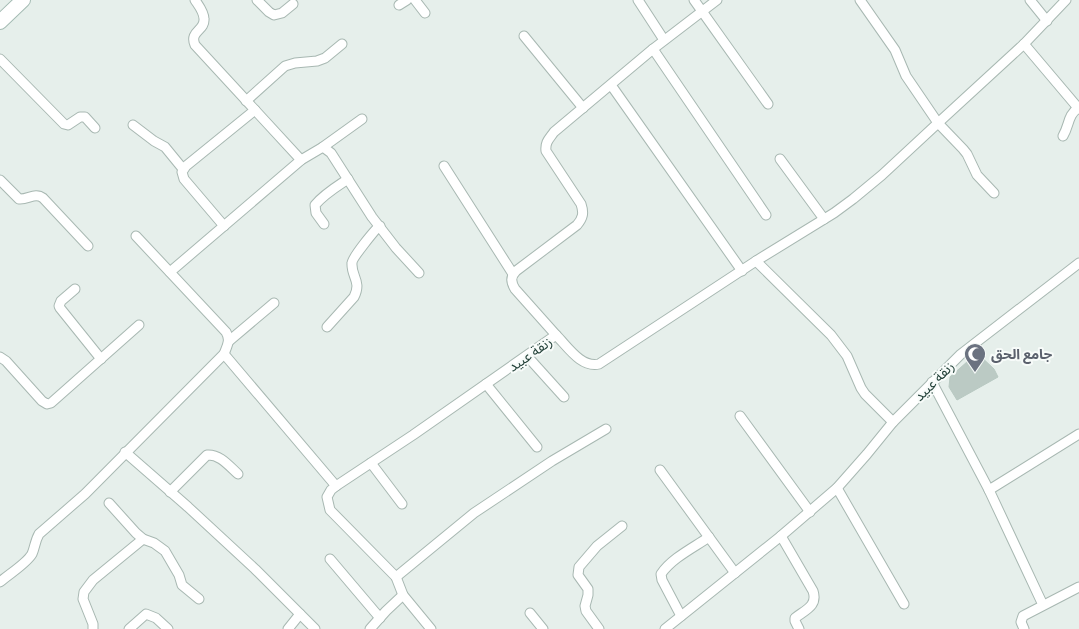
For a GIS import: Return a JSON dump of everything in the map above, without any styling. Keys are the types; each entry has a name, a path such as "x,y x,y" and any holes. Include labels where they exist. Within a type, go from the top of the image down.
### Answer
{"street":[{"path":"0,22 23,0"},
{"path":"195,0 202,10 204,24 193,37 194,45 301,160"},
{"path":"257,0 274,15 282,13 293,4"},
{"path":"415,0 425,13"},
{"path":"638,0 664,40"},
{"path":"694,0 768,104"},
{"path":"513,274 577,225 581,219 583,211 581,204 546,152 545,145 547,140 554,132 653,49 717,0"},
{"path":"860,0 894,50 906,76 938,122 967,154 977,176 994,194"},
{"path":"1030,0 1046,22"},
{"path":"556,335 584,363 593,366 599,364 756,261 824,219 870,186 1024,44 1066,0"},
{"path":"524,36 583,108"},
{"path":"246,100 285,66 325,58 342,44"},
{"path":"1024,44 1079,108 1072,113 1063,136"},
{"path":"653,49 766,215"},
{"path":"0,60 64,124 68,125 83,117 88,118 95,128"},
{"path":"611,85 742,271"},
{"path":"183,169 255,110"},
{"path":"170,272 301,160 362,119"},
{"path":"134,125 165,147 183,169 184,179 224,226"},
{"path":"323,147 331,153 372,217 396,248 419,273"},
{"path":"780,159 824,219"},
{"name":"زنقة عبيد","path":"336,486 413,435 556,335 515,289 512,281 513,274 444,166"},
{"path":"324,224 316,213 315,205 348,179"},
{"path":"0,180 19,198 23,199 40,195 88,246"},
{"path":"327,327 354,297 358,286 352,262 376,228 380,226"},
{"path":"136,236 226,332 229,341"},
{"path":"756,261 831,335 847,356 861,388 893,422"},
{"name":"زنقة عبيد","path":"665,629 781,536 837,488 893,422 961,354 1079,264"},
{"path":"74,289 61,301 59,306 101,359"},
{"path":"0,582 28,560 39,534 85,494 224,354 229,341 274,303"},
{"path":"0,357 6,361 42,401 48,404 139,325"},
{"path":"224,354 336,486 327,497 330,510 396,577 403,595 431,629"},
{"path":"527,356 564,397"},
{"path":"932,382 989,490 1043,605"},
{"path":"486,384 537,447"},
{"path":"740,416 810,512"},
{"path":"396,577 474,513 552,461 606,429"},
{"path":"989,490 1079,434"},
{"path":"126,452 255,569 315,629"},
{"path":"170,492 207,455 213,454 218,456 238,474"},
{"path":"371,463 402,504"},
{"path":"660,470 735,573"},
{"path":"837,488 904,604"},
{"path":"109,503 142,539 154,543 164,552 179,576 182,585 199,599"},
{"path":"599,629 586,611 588,589 578,575 579,567 597,546 622,526"},
{"path":"781,536 815,596 812,606 795,618 799,629"},
{"path":"681,616 662,580 661,574 674,561 709,537"},
{"path":"93,629 93,624 83,599 84,592 93,580 142,539"},
{"path":"330,559 380,618"},
{"path":"1024,629 1021,622 1023,616 1079,587"},
{"path":"370,629 403,595"},
{"path":"530,613 543,629"},
{"path":"129,629 146,614 156,618 168,629"},
{"path":"288,629 300,614"}],"building":[{"name":"جامع الحق","path":"977,353 994,369 998,377 957,400 949,387 950,377"}],"place":[{"name":"جامع الحق","path":"975,373"}]}
